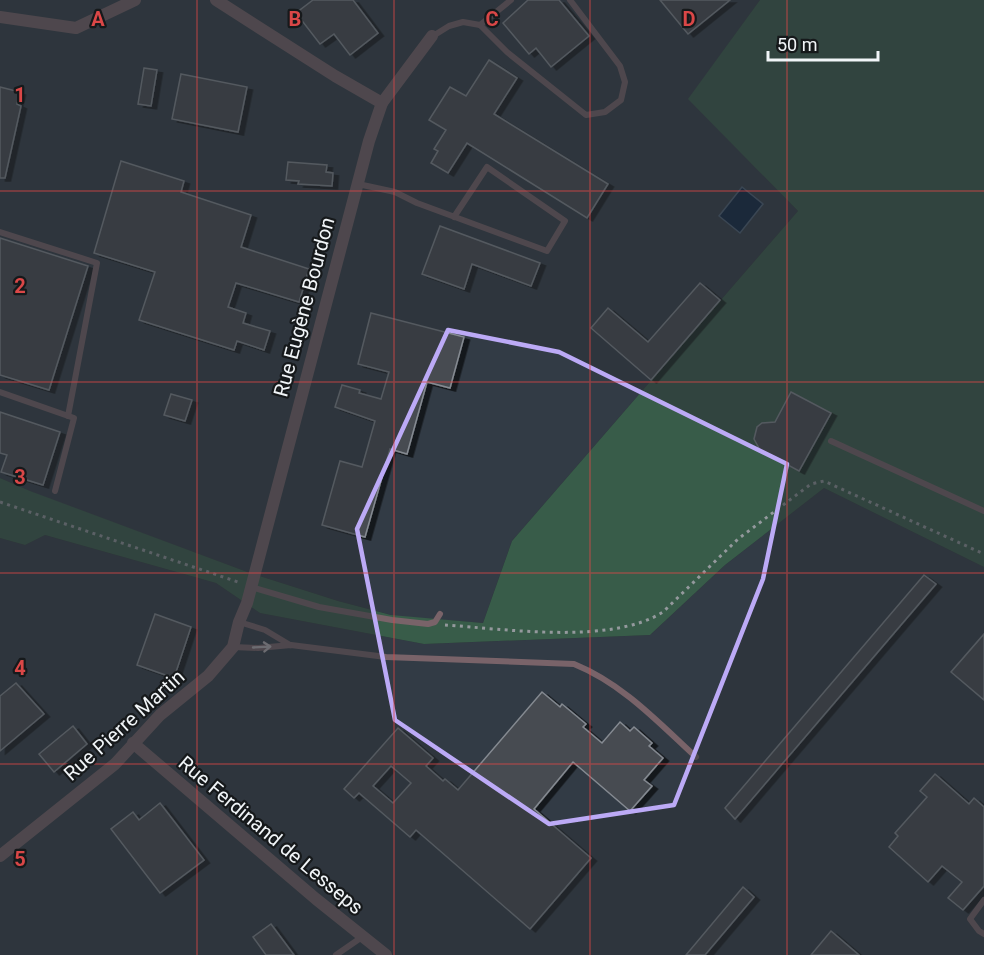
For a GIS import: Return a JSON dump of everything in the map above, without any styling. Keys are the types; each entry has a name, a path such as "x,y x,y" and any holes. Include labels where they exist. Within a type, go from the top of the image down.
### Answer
{"street":[{"path":"0,17 76,28 135,0"},
{"path":"216,0 335,76 382,103"},
{"name":"Rue Eugène Bourdon","path":"247,603 369,141 382,103 432,36"},
{"name":"Rue Pierre Martin","path":"0,856 115,764 160,715 208,676 233,647 239,622 247,603"},
{"name":"Rue Ferdinand de Lesseps","path":"133,743 386,955"}],"lane":[{"path":"480,25 511,0"},
{"path":"432,36 448,26 463,22 480,25 507,52 586,115 605,111 621,100 624,82 620,66 570,0"},
{"path":"357,184 395,192 417,203 454,217 547,251 566,221 487,167 454,217"},
{"path":"0,232 97,263 68,416"},
{"path":"0,392 74,418 56,491"},
{"path":"831,441 984,511"},
{"path":"251,586 319,607 428,624 435,622 440,614"},
{"path":"239,622 265,630 291,645"},
{"path":"233,647 258,648 291,645 386,657 574,664 597,674 626,693 696,758"},
{"path":"984,900 970,919 984,934"},
{"path":"336,955 362,937"}],"path":[{"path":"428,624 577,633 637,625 650,621 663,612 738,538 811,484 824,482 984,554"},
{"path":"0,502 251,586"}],"highlighted area":[{"path":"448,330 559,352 787,464 763,579 674,805 549,824 395,720 357,529"}],"shaded area":[{"path":"0,0 760,0 689,99 798,211 512,541 483,623 395,616 338,601 250,573 39,495 0,478"},
{"path":"824,488 984,567 984,955 0,955 0,538 25,545 45,535 216,583 260,613 424,644 650,635 725,565"}],"green space":[{"path":"760,0 984,0 984,567 824,488 725,565 650,635 424,644 260,613 216,583 45,535 25,545 0,538 0,478 250,573 338,601 391,615 483,623 512,541 798,211 688,99"}],"water":[{"path":"742,187 763,204 740,233 719,216"}],"building":[{"path":"313,0 353,0 378,33 350,55 334,34 320,44 296,13"},
{"path":"528,0 559,0 589,36 551,67 536,48 529,54 503,23"},
{"path":"660,0 730,0 688,34"},
{"path":"489,60 517,78 494,114 608,184 587,218 467,143 448,173 431,163 438,151 434,149 446,130 429,120 450,87 466,96"},
{"path":"144,68 157,70 151,106 138,104"},
{"path":"181,74 247,87 238,132 172,119"},
{"path":"0,87 20,92 17,104 21,106 5,178 0,178"},
{"path":"121,161 184,181 181,192 251,215 241,247 309,269 299,302 236,283 228,307 246,313 243,323 270,331 264,350 237,341 234,350 139,320 155,272 94,253"},
{"path":"288,162 327,165 326,172 333,173 332,186 298,184 299,181 286,180"},
{"path":"440,226 540,263 531,286 472,264 464,289 422,274"},
{"path":"0,238 88,266 49,390 0,375"},
{"path":"700,283 720,300 651,380 591,328 608,308 648,342"},
{"path":"371,313 464,337 450,388 427,382 407,454 390,449 365,537 322,525 340,461 362,467 375,421 335,407 342,385 381,399 389,372 358,364"},
{"path":"791,392 831,413 799,471 760,450 754,439 757,427 762,423 775,422"},
{"path":"171,394 192,400 185,421 164,415"},
{"path":"0,412 60,432 43,485 1,472 7,455 0,453"},
{"path":"924,575 936,584 735,819 725,808"},
{"path":"155,614 191,627 174,678 137,665"},
{"path":"984,634 984,700 951,672"},
{"path":"16,683 44,714 0,751 0,696"},
{"path":"542,692 560,707 562,704 586,724 583,727 602,743 620,722 630,731 634,727 652,743 649,746 663,758 644,780 652,786 630,811 573,762 534,809 591,858 530,929 416,830 410,837 359,793 354,798 344,789 398,728 433,758 426,766 458,790","holes":["391,766 411,783 393,803 373,786"]},
{"path":"73,726 87,744 54,772 39,754"},
{"path":"935,774 969,804 974,798 984,807 984,886 963,910 948,898 962,882 942,866 928,882 889,847 898,836 895,833 927,797 920,791"},
{"path":"160,803 204,860 160,893 111,829 133,812 139,820"},
{"path":"743,887 754,897 705,955 686,955"},
{"path":"271,924 294,955 266,955 253,937"},
{"path":"831,931 859,955 811,955"}]}
